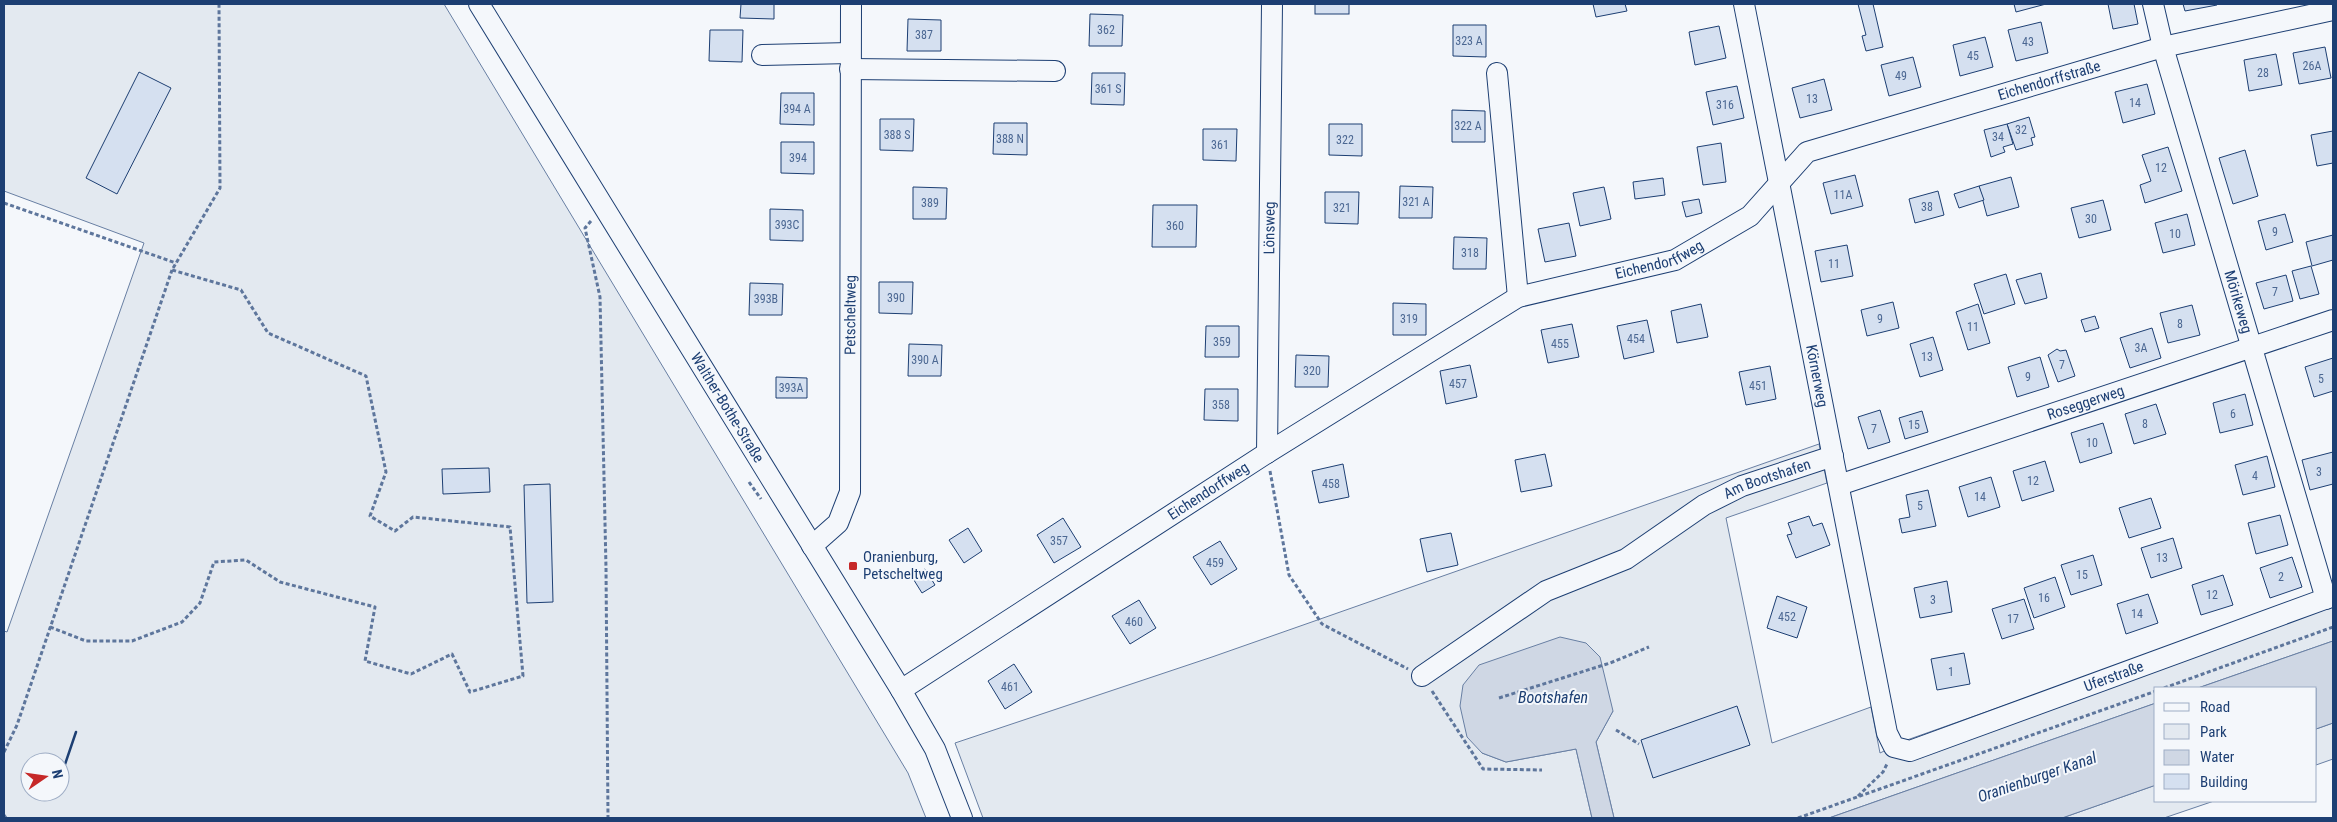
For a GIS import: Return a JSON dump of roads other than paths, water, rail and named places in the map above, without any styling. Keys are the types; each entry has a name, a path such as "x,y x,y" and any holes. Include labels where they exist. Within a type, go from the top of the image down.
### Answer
{"street":[{"name":"Walther-Bothe-Straße","path":"480,4 901,690 935,749 962,818"},
{"name":"Petscheltweg","path":"812,546 838,523 850,492 851,4"},
{"name":"Lönsweg","path":"1267,453 1272,4"},
{"name":"Körnerweg","path":"1744,4 1887,734 1894,747"},
{"name":"Mörikeweg","path":"2153,4 2163,48 2252,346 2330,597"},
{"name":"Eichendorffstraße","path":"1780,183 1807,152 2163,48 2333,10"},
{"path":"762,55 1055,71"},
{"path":"1497,73 1518,297"},
{"name":"Eichendorffweg","path":"901,690 1267,453 1518,297 1675,260 1750,216 1780,183"},
{"name":"Roseggerweg","path":"1839,485 2333,320"},
{"name":"Am Bootshafen","path":"1422,676 1546,591 1626,559 1704,505 1742,486 1832,456"},
{"name":"Uferstraße","path":"1894,747 1910,751 2330,597"}],"water":[{"name":"Bootshafen","path":"1560,637 1586,643 1600,657 1613,711 1596,742 1614,818 1592,818 1576,749 1506,762 1482,753 1467,737 1460,706 1463,685 1479,665"},
{"path":"2333,641 2333,723 2317,729 2317,687 2201,687"},
{"name":"Oranienburger Kanal","path":"2154,704 2154,786 2062,818 1829,818"}],"place":[{"name":"Oranienburg, Petscheltweg","path":"853,566"}]}
